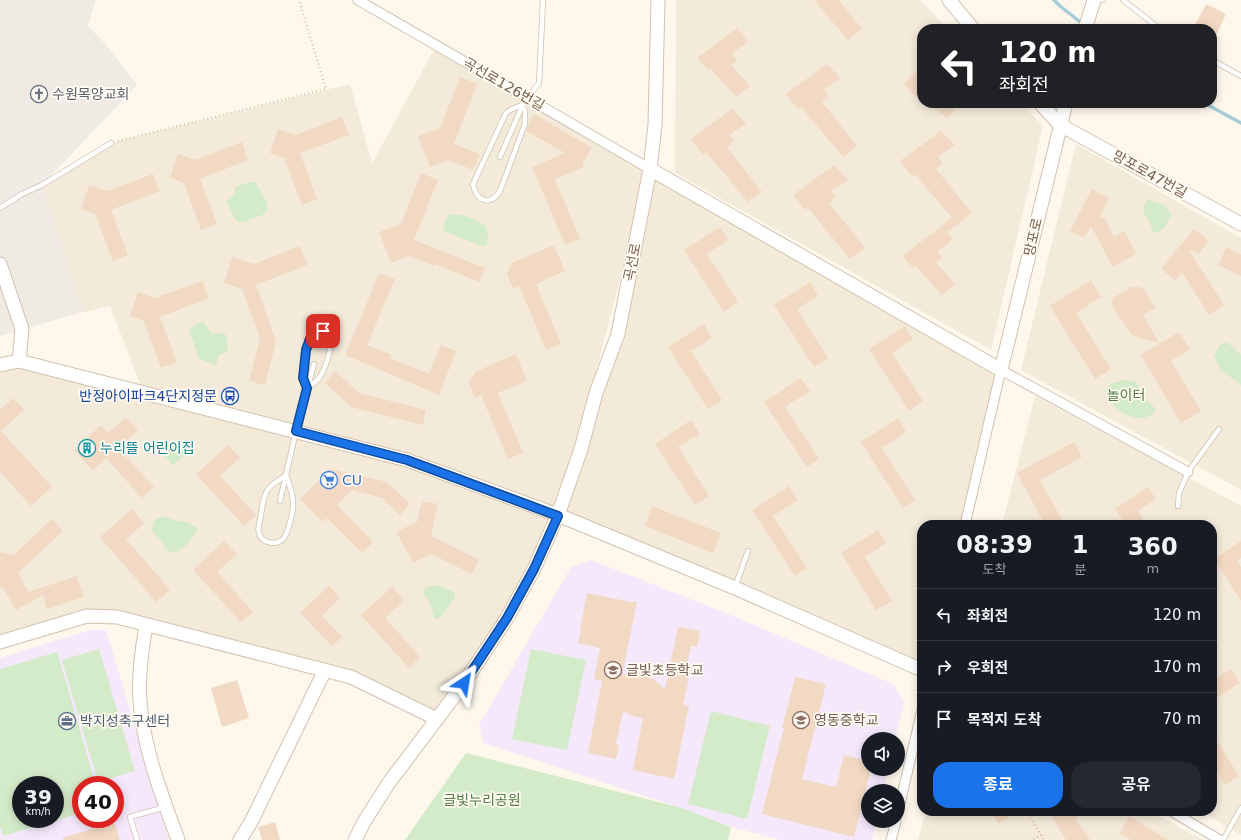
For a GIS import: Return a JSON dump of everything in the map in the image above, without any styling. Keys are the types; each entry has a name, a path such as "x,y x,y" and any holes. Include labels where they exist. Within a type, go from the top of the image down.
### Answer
{"street":[{"name":"곡선로126번길","path":"358,0 525,100 650,169"},
{"name":"곡선로","path":"355,840 364,822 388,784 464,683 507,618 534,569 558,516 581,449 596,392 618,334 650,169 655,125 658,0"},
{"path":"949,0 969,24"},
{"path":"1087,24 1094,0"},
{"name":"망포로47번길","path":"1045,108 1060,125 1241,224"},
{"name":"망포로","path":"1001,370 1065,108"},
{"path":"650,169 1001,370 1188,472"},
{"path":"0,264 22,329 19,361"},
{"path":"0,365 19,361 407,460 558,516 735,588 917,668"},
{"path":"966,520 1001,370"},
{"path":"0,642 87,616 117,617 351,677 437,719"},
{"path":"146,625 141,656 140,701 145,740 178,840"},
{"path":"240,840 252,822 325,670"},
{"path":"905,784 917,731"},
{"path":"1180,816 1220,840"},
{"path":"891,840 894,828"}],"lane":[{"path":"500,157 525,100 539,83 543,0"},
{"path":"1123,0 1154,24"},
{"path":"1217,63 1241,76"},
{"path":"525,100 526,124 500,191 492,199 488,201 483,200 476,194 473,184 506,113 525,100"},
{"path":"0,208 22,194 42,185 111,143"},
{"path":"316,331 327,332 331,336 332,342 326,364 319,378 307,388 303,378 306,350 311,336 316,331"},
{"path":"280,501 296,431 314,364"},
{"path":"1178,506 1179,493 1188,472 1219,429"},
{"path":"286,475 294,503 287,532 282,540 271,543 263,540 259,534 258,527 264,499 268,488 286,475"},
{"path":"735,588 748,551"},
{"path":"136,840 130,817 166,806"},
{"path":"1223,840 1241,808"}],"path":[{"path":"111,143 326,89 299,0"},
{"path":"1029,816 1044,840"},
{"path":"1032,840 1041,835"}],"shaded area":[{"path":"0,0 96,0 88,26 107,46 137,85 42,185 83,312 0,336"},
{"path":"676,0 920,0 943,24 917,24 917,108 1026,108 1043,126 991,350 675,173"},
{"path":"436,46 1001,370 966,520 917,520 917,668 558,516 534,569 437,719 351,677 87,616 0,642 0,365 19,361 143,392 110,306 83,312 42,185 111,143 350,84 372,163","holes":["647,177 618,334 560,508"]},
{"path":"1076,144 1241,238 1241,490 1021,370"},
{"path":"1035,396 1241,506 1241,835 1209,816 1217,816 1217,520 1003,520"},
{"path":"591,560 728,614 893,684 904,702 897,732 861,732 861,776 886,776 885,784 861,784 861,828 875,828 872,840 781,840 731,827 682,808 483,743 479,725 571,567"},
{"name":"박지성축구센터","path":"90,630 106,630 169,840 0,840 0,658"},
{"path":"925,816 1159,816 1203,840 918,840"}],"green space":[{"path":"250,182 255,182 265,199 267,208 265,214 243,222 238,222 234,218 227,200 234,195 235,187"},
{"path":"1147,200 1164,206 1171,215 1165,227 1160,231 1153,233 1149,220 1145,215 1143,208"},
{"path":"451,214 469,217 485,226 488,236 487,245 479,245 446,232 443,226"},
{"path":"203,321 211,333 215,334 223,332 226,335 228,352 219,355 216,365 199,359 189,329"},
{"path":"1227,342 1241,355 1241,385 1220,369 1214,356 1219,346"},
{"name":"놀이터","path":"1124,380 1135,381 1139,386 1141,395 1154,407 1154,413 1142,418 1136,418 1125,414 1110,402 1104,391 1111,384"},
{"path":"180,441 189,451 173,465 164,455"},
{"path":"162,516 177,521 187,522 196,527 197,531 190,541 182,549 175,553 166,550 161,540 153,533 154,522"},
{"path":"435,585 446,588 455,593 455,597 441,617 436,619 429,600 424,595 425,588"},
{"path":"99,649 135,771 118,776 96,776 62,660"},
{"path":"531,649 586,660 567,750 512,739"},
{"path":"57,652 93,776 72,776 72,816 64,818 64,776 12,776 12,828 30,828 3,836 0,826 0,669"},
{"path":"711,711 770,726 747,819 688,804"},
{"name":"글빛누리공원","path":"466,753 682,808 731,827 728,840 405,840"}],"building":[{"path":"814,0 839,0 862,29 848,40"},
{"path":"1206,4 1226,14 1217,33 1217,24 1196,24"},
{"path":"737,28 748,41 732,54 737,60 731,65 750,86 736,97 710,68 708,70 697,58"},
{"path":"827,64 840,78 824,90 829,96 822,102 857,146 843,157 801,107 798,109 786,94"},
{"path":"917,71 916,96 903,84"},
{"path":"460,77 477,84 454,144 480,154 473,170 448,160 430,167 418,136 440,128"},
{"path":"935,108 956,108 947,118"},
{"path":"732,109 746,124 729,135 734,141 727,147 762,192 748,202 706,152 703,155 691,139"},
{"path":"534,114 592,148 582,163 584,167 555,179 580,239 565,245 532,167 565,153 526,131"},
{"path":"342,117 349,135 300,153 317,199 302,205 284,158 270,153 278,129 296,135"},
{"path":"941,131 955,145 938,157 943,163 936,169 972,213 947,232 953,239 937,252 942,257 936,262 955,284 942,295 916,266 913,268 902,256 952,218 915,174 912,176 900,161"},
{"path":"242,142 248,160 200,179 217,224 201,230 184,183 170,178 178,154 195,160"},
{"path":"834,165 848,180 831,191 836,197 829,203 865,248 850,259 808,208 805,210 793,195"},
{"path":"421,173 438,180 414,240 485,268 479,282 435,264 434,266 409,256 391,263 379,232 401,224"},
{"path":"153,174 160,191 111,210 128,255 113,261 95,214 81,209 89,185 107,191"},
{"path":"1092,189 1109,198 1100,217 1105,219 1114,237 1124,231 1136,254 1113,267 1091,226 1084,238 1070,231"},
{"path":"720,227 728,240 707,254 738,302 724,312 684,250"},
{"path":"1194,229 1209,241 1198,254 1188,249 1224,305 1209,315 1182,272 1175,280 1161,269"},
{"path":"554,245 565,271 536,284 561,344 546,350 519,286 513,289 507,274 512,263"},
{"path":"300,246 307,265 256,285 276,341 265,385 249,381 260,338 242,289 224,283 232,257 254,264"},
{"path":"1226,247 1241,255 1241,276 1219,265"},
{"path":"379,274 395,279 367,345 392,355 390,358 429,374 441,345 456,351 439,395 345,355"},
{"path":"1091,280 1101,297 1076,313 1111,369 1095,379 1050,306"},
{"path":"202,281 209,298 160,317 177,362 161,368 144,321 130,316 138,292 155,298"},
{"path":"810,282 818,296 797,309 828,358 814,367 774,305"},
{"path":"1131,287 1139,287 1144,289 1155,308 1143,315 1159,343 1136,337 1131,334 1112,306 1113,298"},
{"path":"704,324 712,338 691,351 722,400 708,409 668,347"},
{"path":"905,326 913,339 892,353 923,401 909,411 869,349"},
{"path":"1179,332 1190,349 1171,361 1201,411 1181,423 1141,355"},
{"path":"516,354 527,381 498,393 523,453 508,459 481,395 475,398 469,383 475,372"},
{"path":"335,371 359,393 426,410 423,425 351,407 325,383"},
{"path":"801,378 810,391 785,407 819,459 807,467 764,402"},
{"path":"13,398 24,410 1,431 52,487 31,506 0,472 0,410"},
{"path":"126,417 138,430 118,448 154,487 142,498 106,458 93,470 74,450 101,425 108,433"},
{"path":"898,418 906,432 882,448 915,500 903,508 861,442"},
{"path":"691,420 700,434 678,447 709,496 695,505 655,444"},
{"path":"1074,442 1082,457 1040,480 1062,520 1042,520 1017,473"},
{"path":"228,445 240,458 220,476 256,515 244,526 196,474"},
{"path":"330,469 387,482 410,504 400,515 382,498 352,490 337,505 373,542 362,553 327,518 323,522 300,499"},
{"path":"789,486 798,500 773,516 807,568 795,576 752,510"},
{"path":"1148,487 1156,499 1138,511 1144,520 1123,520 1115,509"},
{"path":"422,501 438,504 431,536 479,560 472,574 431,554 413,563 398,535 398,531 417,522"},
{"path":"652,506 721,533 713,553 645,526"},
{"path":"132,509 144,523 126,539 170,590 156,602 100,537"},
{"path":"52,519 63,531 18,573 28,592 77,576 84,597 47,609 43,595 16,610 4,589 0,588 0,552 14,555"},
{"path":"878,530 886,543 865,557 892,601 876,610 841,553"},
{"path":"224,541 237,554 217,572 253,612 241,622 193,570"},
{"path":"1241,541 1241,558 1237,561 1241,567 1241,601 1217,564 1217,557"},
{"path":"329,586 340,598 322,616 342,637 332,646 300,613"},
{"path":"392,587 404,600 385,618 420,657 409,668 361,615"},
{"path":"587,593 637,602 622,675 633,672 646,674 665,689 678,627 700,631 697,647 691,646 686,669 691,669 683,704 689,706 674,779 633,770 643,718 632,716 623,711 616,744 619,745 616,759 588,753 602,681 594,679 600,648 578,643"},
{"path":"1231,669 1240,683 1217,698 1217,678"},
{"path":"795,677 826,684 802,779 836,787 844,755 861,759 861,776 869,776 867,784 861,784 861,809 854,837 762,814 784,728 782,728"},
{"path":"237,680 249,718 222,727 211,688"},
{"path":"1217,741 1239,776 1225,785 1217,772"},
{"path":"993,816 1011,816 999,824"},
{"path":"1051,816 1078,816 1075,818 1090,840 1066,840"},
{"path":"1129,816 1168,840 1131,840 1120,833"},
{"path":"275,822 280,840 262,840 258,827"},
{"path":"95,828 116,828 120,840 63,840 63,838"}],"waterway":[{"path":"1054,0 1083,24"},
{"path":"1213,108 1241,123"}],"place":[{"name":"수원목양교회","path":"39,94"},
{"name":"반정아이파크4단지정문","path":"230,396"},
{"name":"누리뜰 어린이집","path":"87,448"},
{"name":"CU","path":"329,480"},
{"name":"글빛초등학교","path":"613,670"},
{"name":"영동중학교","path":"801,720"},
{"name":"박지성축구센터","path":"67,721"}],"route":[{"path":"323,331 316,331 311,336 306,350 303,378 307,388 296,431 407,460 558,516 534,569 507,618 464,683"}]}
